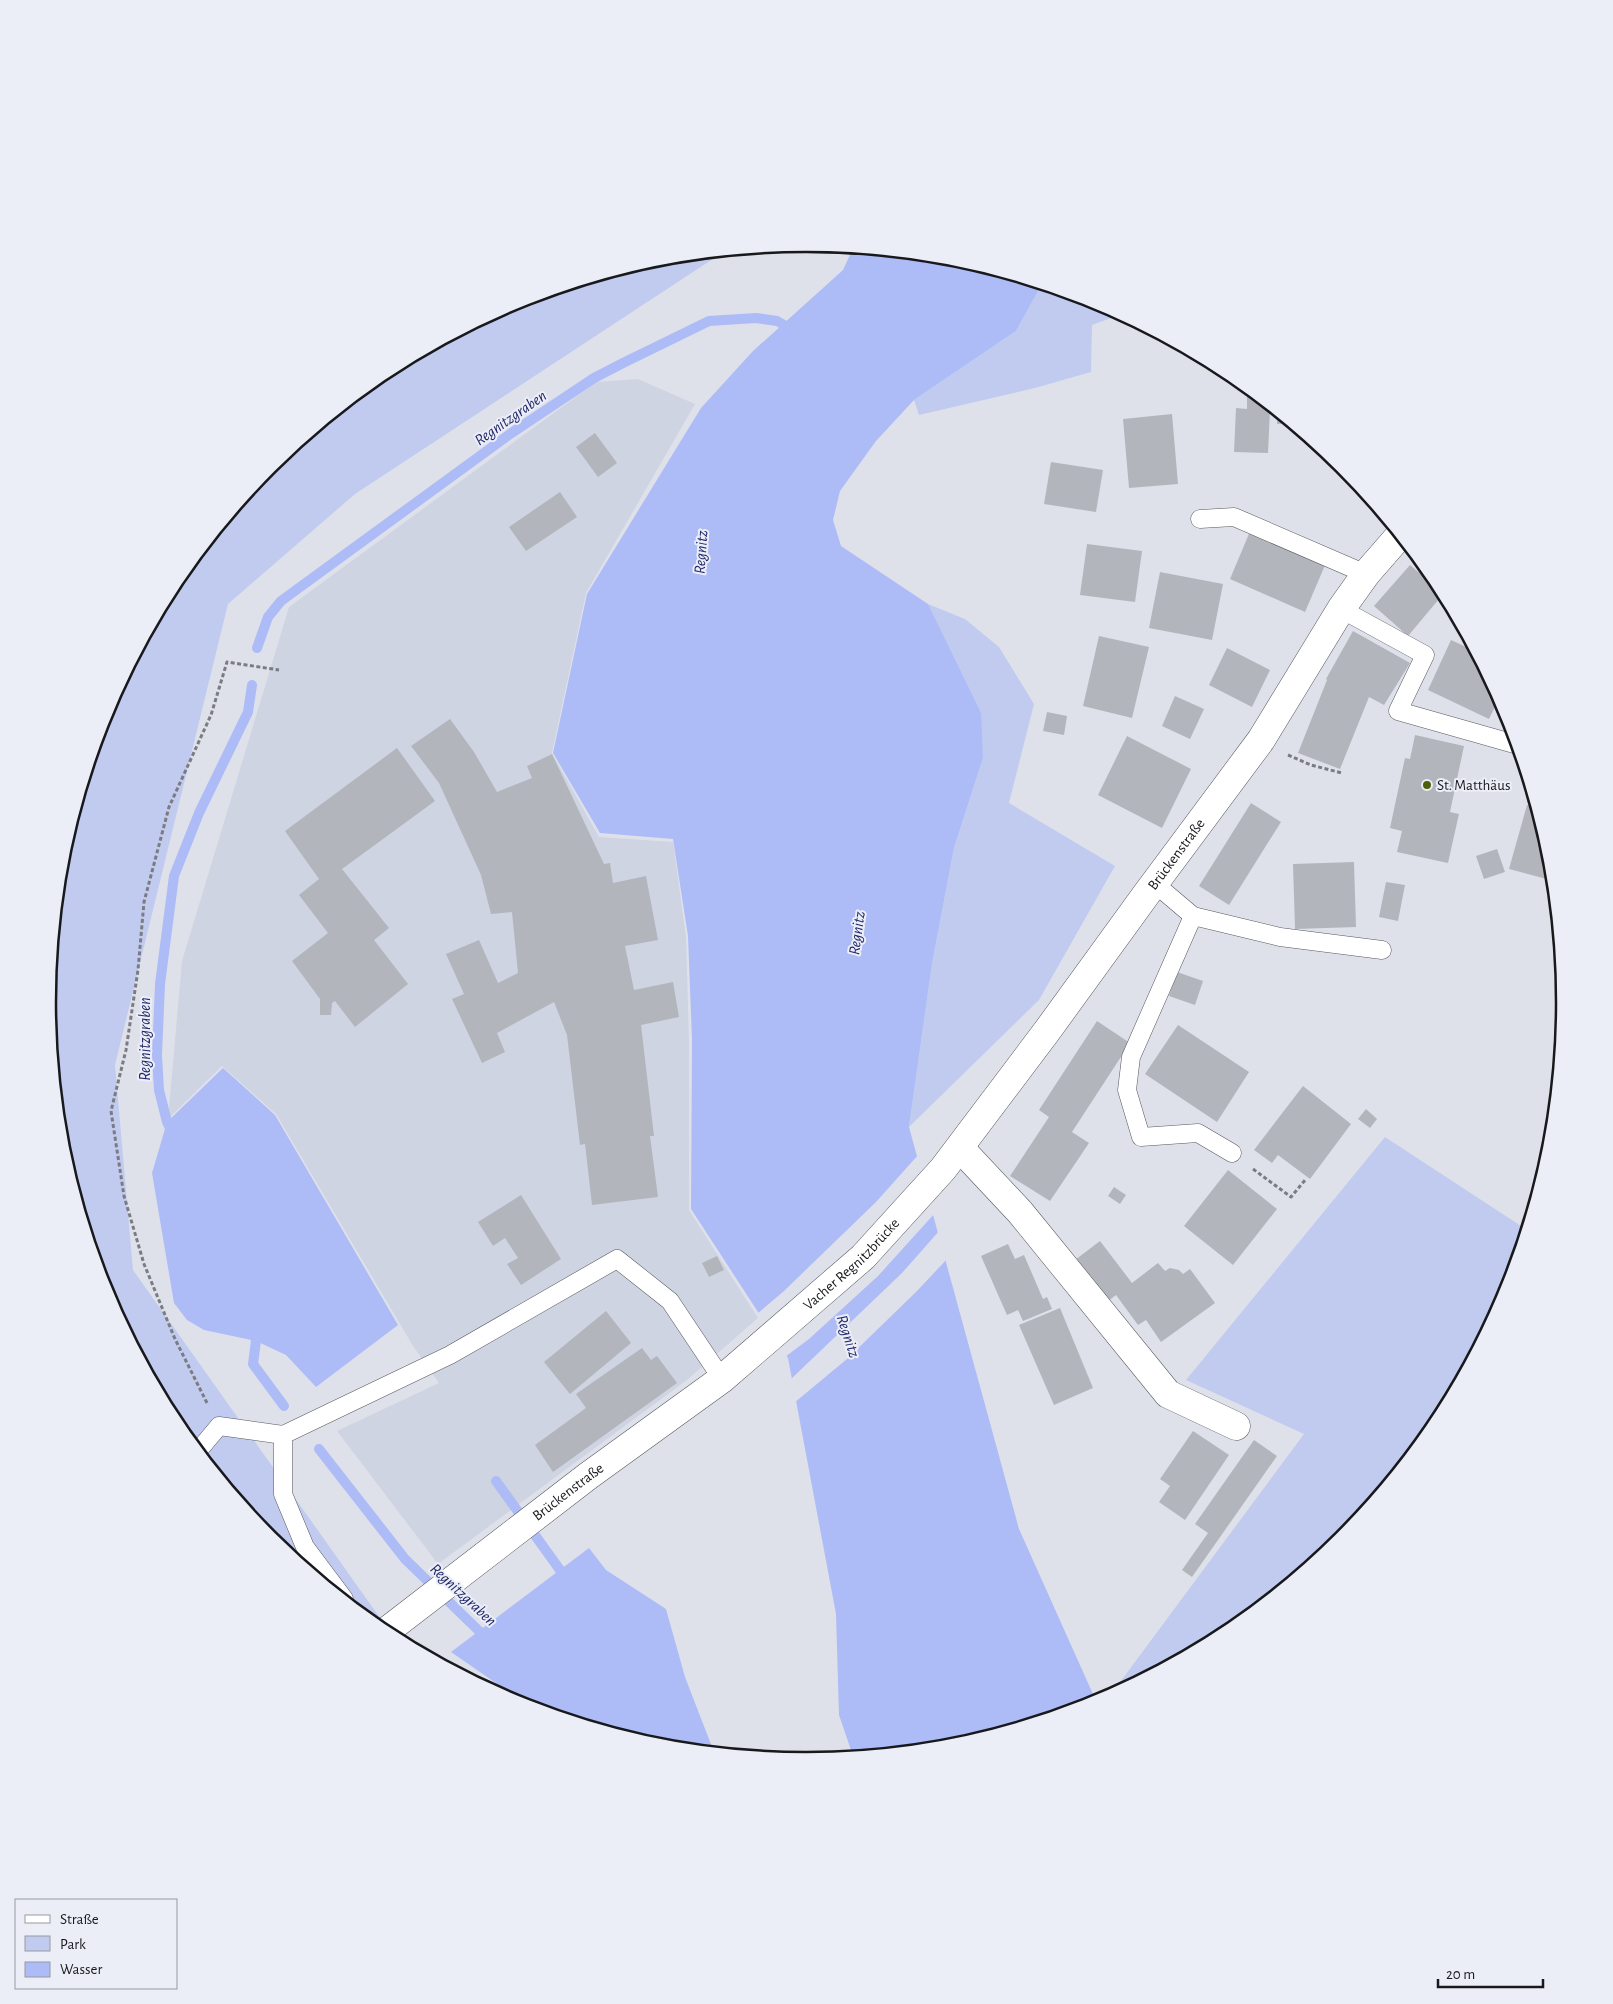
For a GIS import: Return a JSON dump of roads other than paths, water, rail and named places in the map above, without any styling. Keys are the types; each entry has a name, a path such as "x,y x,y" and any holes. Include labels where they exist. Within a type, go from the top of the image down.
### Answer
{"main road":[{"name":"Brückenstraße","path":"943,1169 1261,740 1341,609 1366,574 1397,539"},
{"path":"960,1148 1020,1212 1168,1394 1236,1426"},
{"name":"Vacher Regnitzbrücke","path":"754,1353 863,1257 943,1169"},
{"name":"Brückenstraße","path":"392,1627 588,1476 754,1353"}],"lane":[{"path":"1200,518 1234,517 1366,574"},
{"path":"1341,609 1425,655 1398,711 1510,743"},
{"path":"1154,883 1193,916 1280,937 1382,950"},
{"path":"1193,916 1131,1057 1127,1090 1142,1137 1198,1132 1232,1153"},
{"path":"202,1446 219,1426 283,1434 450,1355 617,1259 670,1301 722,1378"},
{"path":"283,1434 283,1494 306,1547 332,1582"}],"water":[{"name":"Regnitz","path":"851,253 856,253 953,266 1001,277 1039,289 1016,331 914,400 876,441 840,491 833,520 841,546 928,604 981,713 983,758 954,848 932,964 909,1127 1019,1529 1093,1695 1001,1727 953,1738 904,1746 851,1751 839,1715 836,1614 788,1358 691,1209 692,1040 688,936 673,839 600,833 553,753 587,594 701,408 753,351 843,270"},
{"path":"223,1068 275,1115 398,1325 316,1387 286,1355 256,1341 204,1330 187,1320 174,1303 152,1173 167,1122"},
{"path":"589,1548 606,1570 666,1609 685,1677 712,1746 660,1738 612,1727 565,1712 502,1687 451,1652"}],"waterway":[{"name":"Regnitzgraben","path":"257,648 268,617 281,601 510,434 594,378 709,321 756,318 777,321 793,330"},
{"name":"Regnitzgraben","path":"173,1134 167,1122 159,1090 157,1055 160,984 174,876 199,813 248,712 252,685"},
{"name":"Regnitzgraben","path":"253,1329 256,1341 253,1364 284,1406"},
{"name":"Regnitzgraben","path":"319,1449 405,1559 479,1631 490,1639"},
{"path":"496,1481 560,1570 565,1581"}],"place":[{"name":"St. Matthäus","path":"1427,785"}]}
